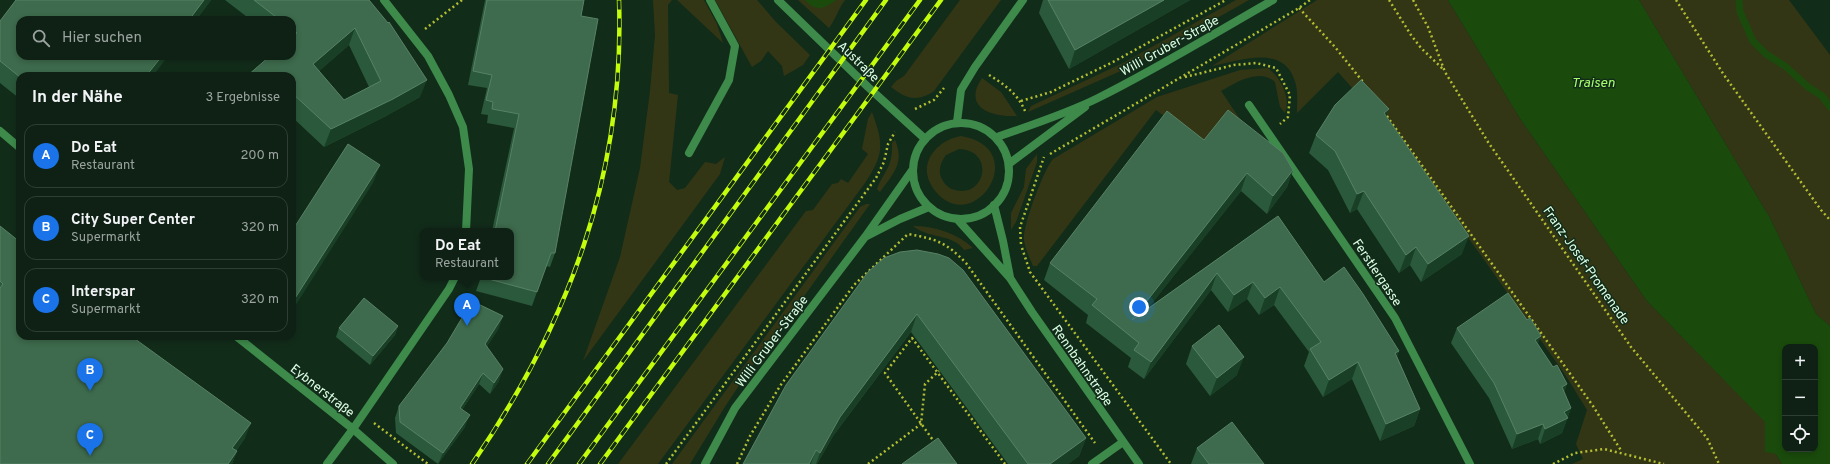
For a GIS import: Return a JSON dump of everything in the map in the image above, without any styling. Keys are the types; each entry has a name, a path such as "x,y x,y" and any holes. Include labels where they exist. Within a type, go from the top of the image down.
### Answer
{"street":[{"path":"384,0 428,56 449,95 462,127 469,169 466,228"},
{"path":"689,152 729,80 735,46 710,0"},
{"name":"Austraße","path":"778,0 924,138"},
{"path":"958,122 961,90 975,67 1023,0"},
{"name":"Willi Gruber-Straße","path":"997,137 1097,98 1273,0"},
{"name":"Willi Gruber-Straße","path":"1010,163 1097,98"},
{"name":"Ferstlergasse","path":"1249,105 1395,318 1470,464"},
{"path":"952,122 969,122 984,127 997,137 1010,163 1009,179 1005,192 994,205 977,218 958,220 946,218 924,203 916,190 913,169 915,154 924,138 937,128 952,122"},
{"path":"0,131 16,145"},
{"name":"Willi Gruber-Straße","path":"705,464 736,408 865,237 913,169"},
{"name":"Rennbahnstraße","path":"994,205 1010,278"},
{"name":"Willi Gruber-Straße","path":"865,237 900,219 929,207"},
{"name":"Rennbahnstraße","path":"958,220 1010,278 1032,312 1139,464"},
{"path":"327,464 363,415 449,289 454,280"},
{"name":"Eybnerstraße","path":"241,340 353,429 393,464"},
{"path":"1092,464 1123,442"}],"path":[{"path":"414,38 462,0"},
{"path":"975,67 1003,84 1021,101 1036,97 1075,81 1126,56 1226,0"},
{"path":"1171,464 1030,272 1020,245 1020,227 1044,158 1299,8 1310,0"},
{"name":"Franz-Josef-Promenade","path":"1389,0 1414,40 1445,72"},
{"name":"Franz-Josef-Promenade","path":"1413,0 1428,27 1445,72 1488,142 1631,347 1707,438 1719,464"},
{"path":"1676,0 1724,75 1821,210 1830,220"},
{"path":"1299,8 1335,47 1364,84"},
{"path":"1182,77 1234,65 1256,63 1276,68 1290,95 1288,117 1268,133"},
{"path":"666,464 876,178 884,162 890,138 917,107 934,100 948,83"},
{"path":"1383,110 1552,348 1622,452"},
{"path":"737,464 750,436 780,386 854,285 908,234 929,238 952,248 966,263 1104,455"},
{"path":"1001,324 1006,320"},
{"path":"937,447 885,373 912,338 994,447 1005,464"},
{"path":"1038,372 1043,370"},
{"path":"868,464 921,424 925,384 938,372"},
{"path":"363,415 428,464"},
{"path":"1553,464 1575,453 1604,449 1622,452 1664,464"}],"shaded area":[{"path":"653,0 672,0 668,5 669,93 678,95 669,182 677,190 685,188 705,162 716,164 725,157 720,174 583,361 620,257 640,168 650,91 655,36"},
{"path":"677,0 704,0 717,24 723,43"},
{"path":"715,0 757,0 776,22 810,55 803,65 784,76 782,66 768,51 761,61 752,67"},
{"path":"798,0 845,0 829,28"},
{"path":"960,0 1001,0 934,91 922,97 911,98 901,94 891,87 896,81 904,76"},
{"path":"1236,0 1249,0 1132,66 1028,112 1031,106 1123,63"},
{"path":"1317,0 1448,0 1521,120 1647,301 1766,422 1765,451 1776,454 1782,464 1572,464 1583,459 1576,444 1587,410 1566,376 1480,254 1385,125 1338,72 1297,113 1296,85 1291,72 1283,63 1273,59 1249,58 1212,66"},
{"path":"1639,0 1789,0 1830,55 1830,326 1816,314 1770,218"},
{"path":"1268,68 1281,82 1284,88 1287,101 1285,113 1280,107 1275,82 1269,78 1255,76 1221,91 1273,168 1206,147 1156,110 1037,266 1033,266 1025,247 1024,233 1034,198 1044,174 1053,159 1157,97 1240,70"},
{"path":"982,78 1001,92 1017,116 998,115 983,109 978,103 976,97 977,88"},
{"path":"872,112 879,133 880,149 876,164 865,183 658,464 618,464 806,211 813,210 832,184 838,183 841,179 848,183 868,154 862,149 868,119"},
{"path":"961,136 983,144 993,157 995,172 989,187 978,199 964,204 948,202 933,188 928,179 928,162 932,154 944,142","holes":["959,149 970,151 978,157 982,165 982,173 979,181 974,187 966,191 950,188 944,183 940,174 940,168 944,158 946,155"]},
{"path":"895,140 899,155 898,162 893,174 880,192 877,189 890,163 892,143"},
{"path":"1037,154 1037,162 1016,222 1011,230 1011,213 1024,187 1026,169"},
{"path":"870,204 757,359 726,405 690,464 672,464 860,207"},
{"path":"913,226 929,227 945,231 960,238 973,248 964,250 959,245 947,238 926,233"}],"water":[{"path":"805,0 836,0 824,7 816,8"},
{"name":"Traisen","path":"1448,0 1639,0 1770,218 1816,314 1830,326 1830,464 1782,464 1776,454 1765,452 1765,422 1647,301 1521,120"}],"building":[{"path":"16,0 204,0 192,16 16,16 16,60 159,60 149,72 16,72 16,74 0,61 0,21"},
{"path":"254,0 369,0 388,23 389,22 427,80 393,99 331,129 296,97 296,72 252,72 265,60 296,60 296,16 275,16","holes":["355,28 381,81 344,100 313,64"]},
{"path":"487,0 584,0 581,16 598,19 555,253 551,253 537,292 492,280 514,280 514,228 496,228 519,114 492,109 493,102 486,100 492,75 473,71"},
{"path":"1048,0 1164,0 1075,50"},
{"path":"1361,80 1389,109 1384,113 1469,236 1428,264 1416,247 1406,255 1364,191 1357,194 1335,151 1316,135 1335,105"},
{"path":"1228,110 1283,153 1293,170 1273,196 1247,173 1132,320 1278,216 1324,282 1344,267 1399,351 1395,353 1420,409 1386,424 1358,362 1329,380 1310,349 1321,342 1280,287 1265,298 1253,282 1234,295 1217,273 1151,362 1134,350 1139,343 1092,305 1097,299 1050,263 1167,111 1204,140"},
{"path":"348,144 380,165 296,297 296,225"},
{"path":"0,226 16,239 16,340 137,340 251,423 232,448 237,451 228,464 0,464 0,288 3,284 0,281"},
{"path":"917,250 938,254 949,258 963,270 1086,438 1050,464 1028,464 917,314 840,417 820,453 816,450 809,464 743,464 786,385 868,272 884,258 900,252"},
{"path":"1508,293 1527,320 1530,318 1541,336 1535,340 1553,367 1557,365 1567,384 1562,387 1571,408 1564,412 1568,418 1545,429 1543,424 1517,434 1494,383 1457,328"},
{"path":"364,298 398,326 373,356 339,328"},
{"path":"472,301 503,316 485,344 503,369 494,383 483,373 460,408 470,415 443,453 400,422 399,406 447,343"},
{"path":"1219,325 1244,357 1217,378 1192,346"},
{"path":"1232,422 1264,464 1209,464 1197,448"},
{"path":"938,438 957,464 902,464"}],"waterway":[{"path":"1739,0 1740,12 1753,41 1766,54 1785,66 1808,87 1822,96 1830,107"}],"railway":[{"path":"472,464 506,411 537,356 563,301 584,244 601,186 612,126 618,64 619,0"},
{"path":"527,464 866,0"},
{"path":"548,464 886,0"},
{"path":"579,464 920,0"},
{"path":"600,464 941,0"}],"place":[{"name":"Do Eat","path":"467,326"},
{"name":"City Super Center","path":"90,391"},
{"name":"Interspar","path":"90,456"}]}
